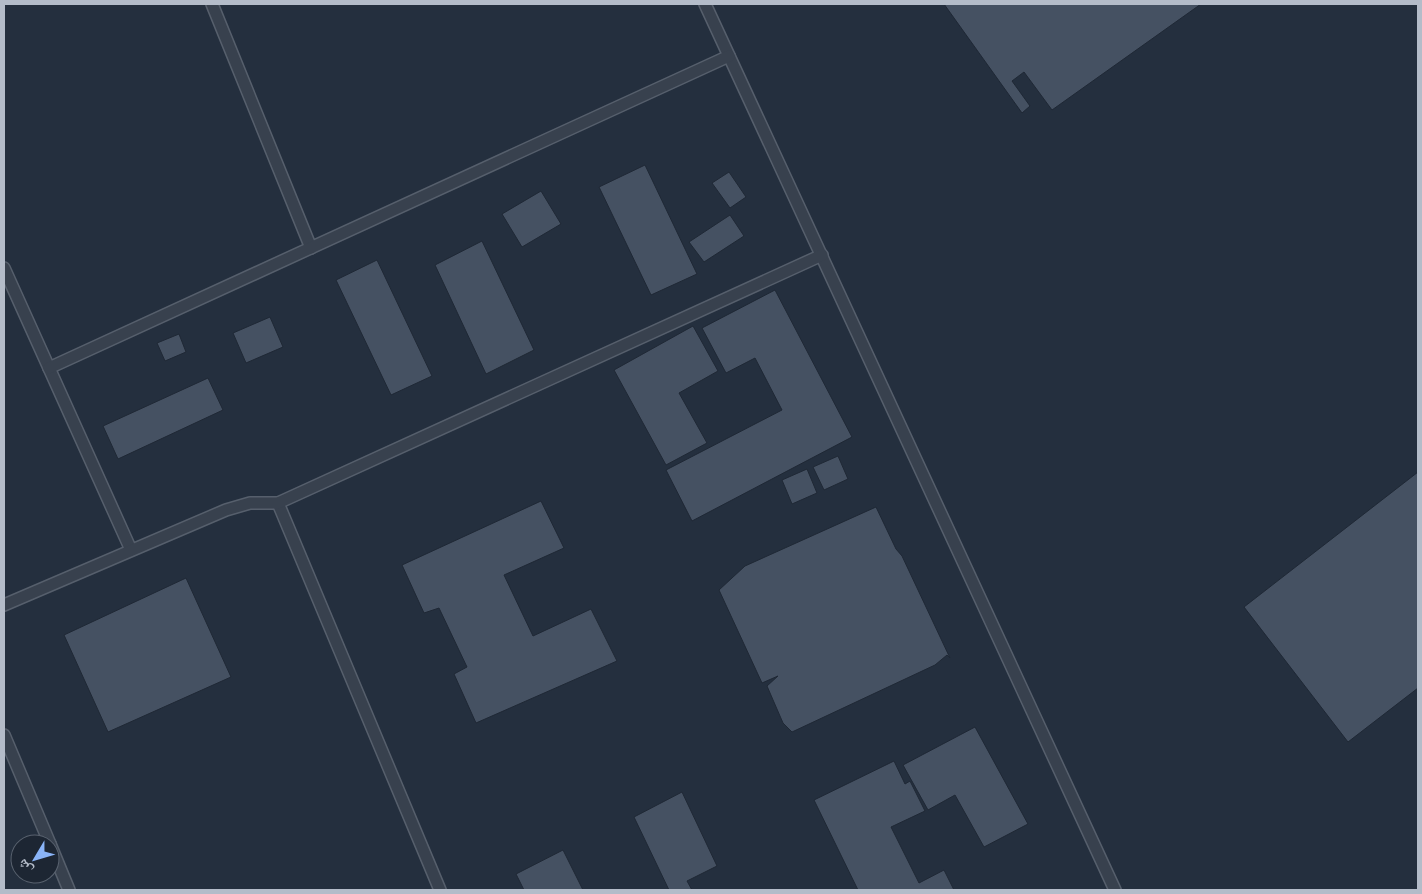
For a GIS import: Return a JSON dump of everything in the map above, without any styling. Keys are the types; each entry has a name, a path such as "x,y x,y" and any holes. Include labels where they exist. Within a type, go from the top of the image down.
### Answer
{"lane":[{"path":"212,4 311,248"},
{"path":"706,4 1115,890"},
{"path":"49,368 730,56"},
{"path":"4,605 226,510 250,503 278,504 822,255"},
{"path":"4,268 131,550"},
{"path":"278,504 440,890"},
{"path":"4,735 46,834"},
{"path":"60,868 69,890"}],"building":[{"path":"944,4 1201,4 1052,110 1024,72 1012,81 1030,106 1022,113"},
{"path":"645,165 697,274 651,295 599,187"},
{"path":"729,172 746,197 730,208 712,183"},
{"path":"541,191 561,224 522,247 502,214"},
{"path":"730,215 744,236 704,262 689,242"},
{"path":"482,241 534,350 486,374 435,265"},
{"path":"377,260 432,376 391,395 336,280"},
{"path":"775,290 852,437 692,521 666,470 782,410 755,358 726,373 702,328"},
{"path":"270,317 283,347 246,363 233,333"},
{"path":"693,326 718,371 679,393 707,443 666,465 614,370"},
{"path":"179,334 186,352 165,361 157,343"},
{"path":"208,378 223,410 118,459 103,426"},
{"path":"838,456 848,479 824,490 813,467"},
{"path":"807,469 817,493 792,504 782,480"},
{"path":"1418,472 1418,688 1348,742 1244,607"},
{"path":"541,501 564,548 504,575 533,636 591,609 617,661 476,723 454,674 467,667 439,608 424,613 402,565"},
{"path":"876,507 896,549 902,556 950,658 947,655 935,665 792,732 783,723 767,686 778,676 762,683 719,590 745,566"},
{"path":"186,578 231,677 108,732 64,635"},
{"path":"975,727 1028,824 984,847 955,795 928,810 903,765"},
{"path":"894,761 905,784 910,781 925,811 891,827 919,883 944,870 954,890 858,890 814,800"},
{"path":"682,792 717,866 687,881 692,890 669,890 634,817"},
{"path":"563,850 583,890 524,890 516,874"}]}
